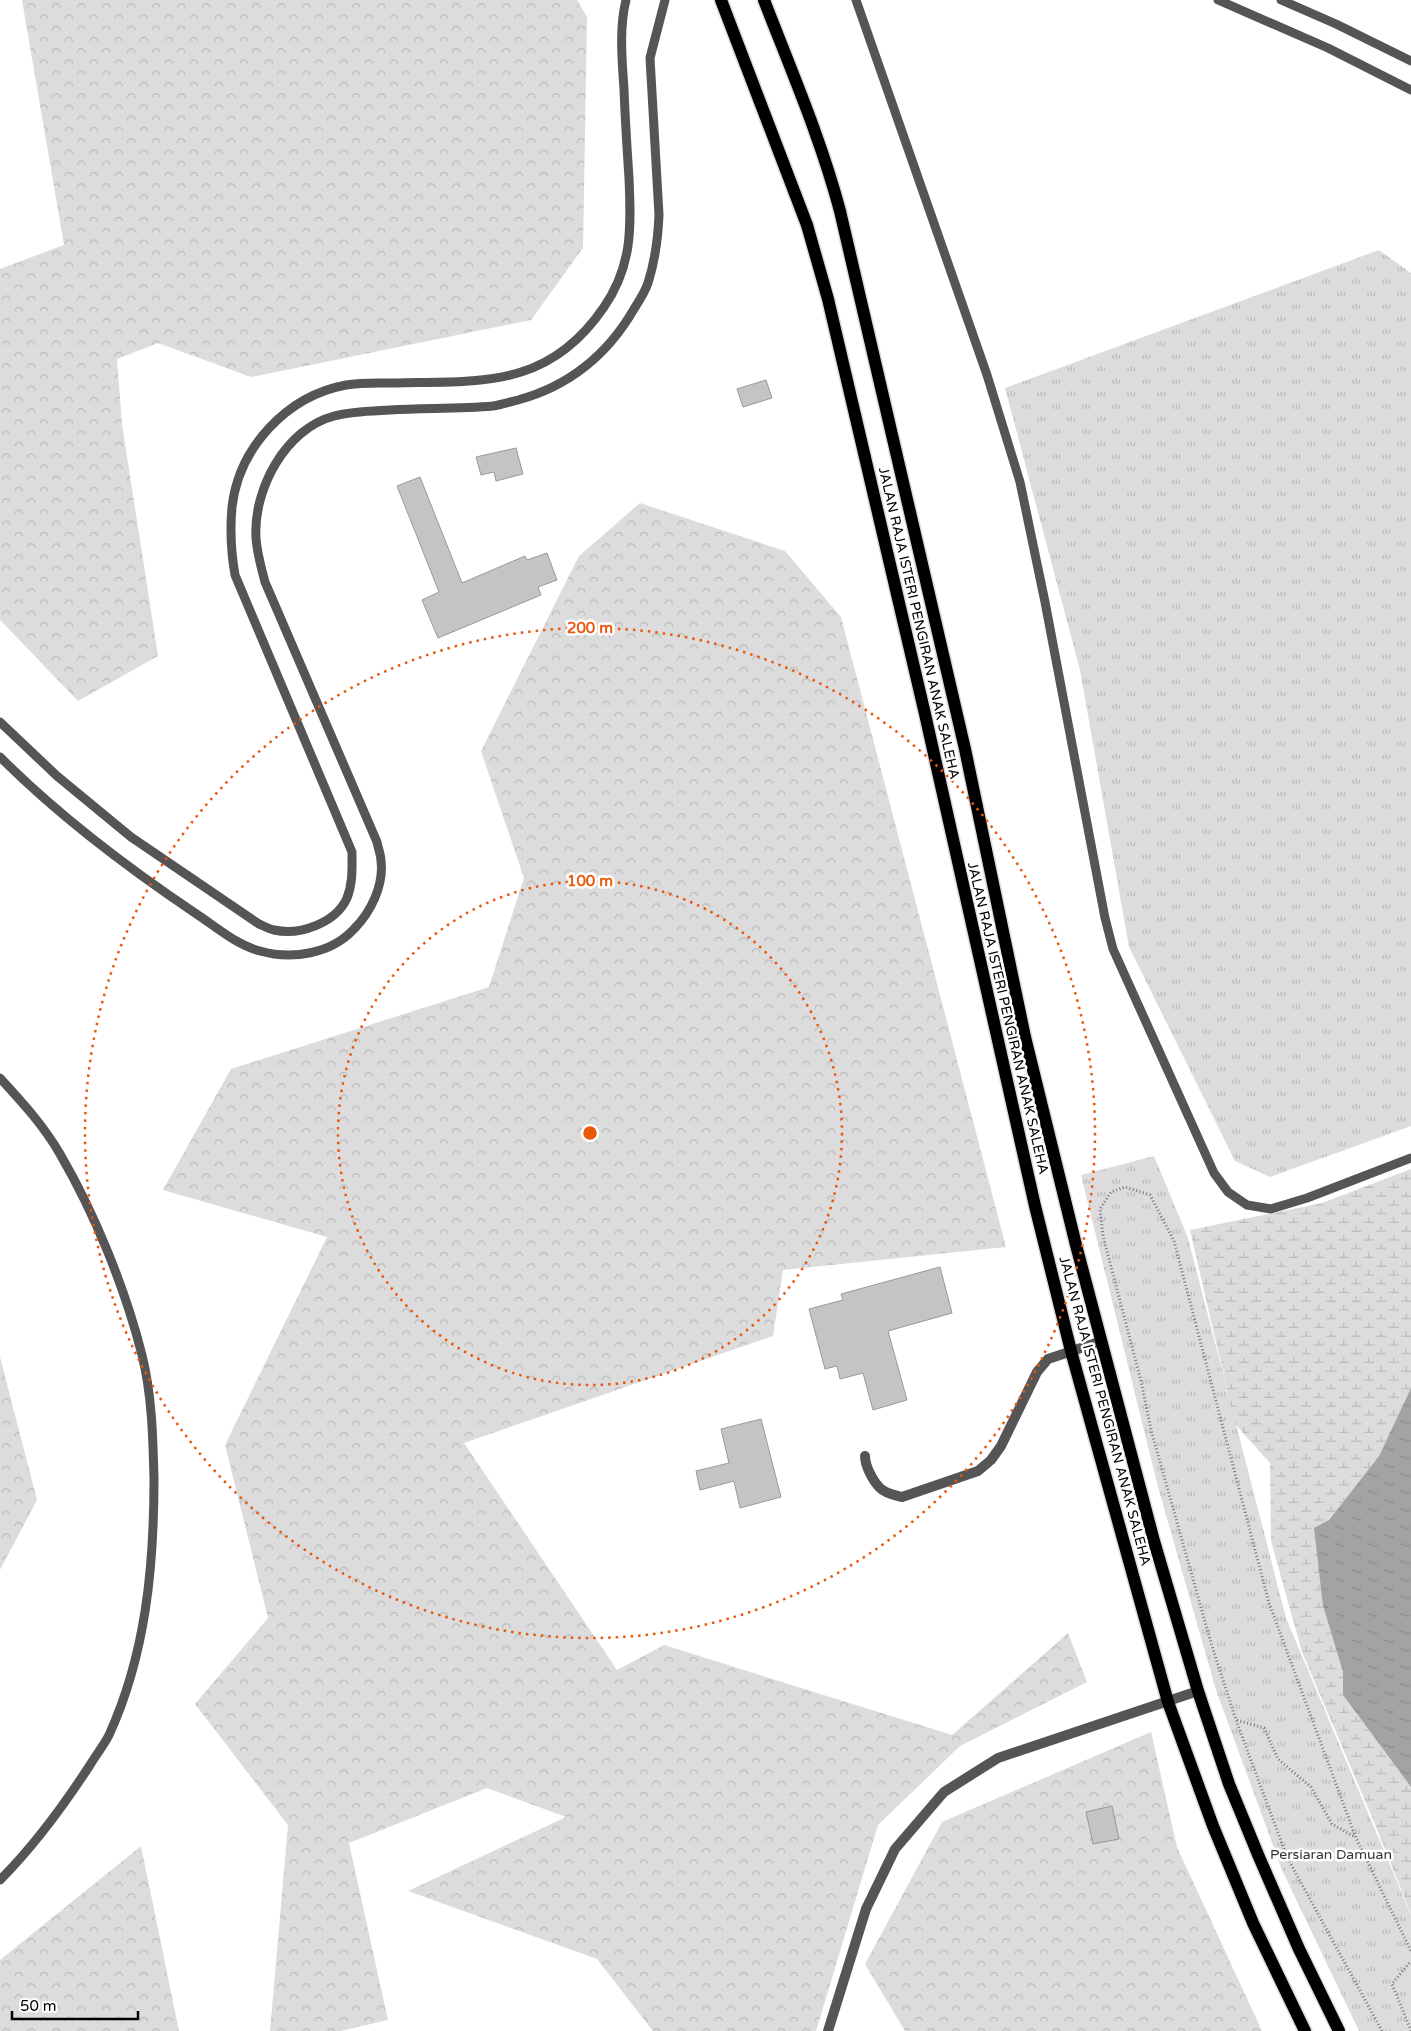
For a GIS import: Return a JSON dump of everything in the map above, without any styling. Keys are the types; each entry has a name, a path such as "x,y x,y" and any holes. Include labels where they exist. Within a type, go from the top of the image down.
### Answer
{"main road":[{"name":"JALAN RAJA ISTERI PENGIRAN ANAK SALEHA","path":"764,0 810,119 840,211 965,748 1025,1037 1076,1245 1154,1541 1198,1691 1229,1784 1299,1949 1339,2031"},
{"name":"JALAN RAJA ISTERI PENGIRAN ANAK SALEHA","path":"724,1 807,224 828,299 1035,1206 1071,1351 1168,1702 1213,1826 1253,1923 1305,2031"}],"street":[{"path":"865,1456 865,1464 880,1488 902,1497 978,1471 991,1460 1001,1446 1036,1372 1048,1359 1102,1340"},
{"path":"828,2031 866,1909 895,1849 944,1792 998,1758 1198,1691"}],"lane":[{"path":"0,722 57,776 132,837 260,924 273,930 301,930 326,920 337,911 346,899 351,883 352,852 235,574 231,552 232,506 243,468 254,448 270,426 284,412 305,400 346,385 482,381 510,376 547,361 577,340 592,324 619,282 627,255 631,226 622,62 623,13 626,0"},
{"path":"0,757 34,791 106,851 148,882 238,941 259,951 282,955 307,954 328,948 348,936 364,919 373,902 380,880 382,861 376,842 263,574 258,558 256,537 257,514 262,490 272,468 293,441 312,426 332,416 356,411 494,406 535,395 557,386 582,370 622,330 648,284 658,237 659,216 650,58 665,0"},
{"path":"856,0 987,375 1020,482 1045,602 1105,918 1113,949 1214,1173 1228,1192 1247,1205 1271,1209 1307,1198 1411,1158"},
{"path":"1218,0 1328,48 1411,90"},
{"path":"1281,0 1336,24 1411,61"},
{"path":"0,1078 28,1108 60,1153 106,1248 142,1356 150,1407 154,1507 151,1572 142,1636 108,1736 76,1788 34,1842 0,1880"}],"path":[{"path":"1382,2031 1287,1857 1236,1720 1211,1643 1151,1430 1141,1381 1103,1236 1100,1209 1111,1192 1126,1187 1150,1195 1174,1241 1268,1603 1356,1838 1411,1951"},
{"path":"1236,1720 1264,1728 1278,1759 1311,1787 1332,1824 1356,1838"},
{"path":"1411,1961 1392,1984 1411,2031"}],"green space":[{"path":"22,0 577,0 587,17 583,248 531,320 251,377 158,343 117,359 122,424 158,656 78,701 0,620 0,269 64,245"},
{"path":"1379,250 1411,273 1411,1126 1270,1177 1235,1161 1129,947 1080,670 1005,388"},
{"path":"640,503 785,551 841,617 1006,1247 783,1270 773,1336 464,1443 617,1670 664,1645 952,1735 1068,1633 1087,1682 960,1746 878,1825 816,2031 653,2031 597,1959 408,1891 566,1817 487,1788 349,1843 388,2020 341,2031 270,2031 288,1825 195,1704 268,1618 225,1445 327,1237 163,1190 231,1069 489,987 524,878 481,751 579,556"},
{"name":"Persiaran Damuan","path":"1154,1156 1188,1238 1286,1618 1411,1915 1411,2031 1359,2031 1282,1870 1216,1690 1158,1487 1081,1175"},
{"path":"1411,1169 1411,1388 1379,1456 1329,1520 1323,1606 1343,1672 1343,1695 1411,1787 1411,1914 1302,1652 1271,1541 1270,1463 1235,1424 1190,1230 1322,1203"},
{"path":"0,1357 37,1500 0,1570"},
{"path":"1151,1732 1177,1847 1262,2031 905,2031 865,1964 942,1822"},
{"path":"141,1846 179,2031 0,2031 0,1960"}],"water":[{"path":"1411,1388 1411,1787 1343,1695 1343,1672 1323,1606 1314,1528 1329,1520 1379,1456"}],"building":[{"path":"766,380 772,398 743,407 737,389"},
{"path":"516,448 523,474 496,481 494,472 481,475 476,457"},
{"path":"420,477 462,583 525,556 527,560 547,553 557,580 538,587 541,595 438,638 422,600 439,592 397,486"},
{"path":"940,1267 952,1313 888,1331 907,1400 873,1410 863,1373 840,1379 837,1366 825,1369 809,1309 843,1300 841,1294"},
{"path":"761,1419 781,1497 740,1508 734,1481 700,1490 696,1471 729,1463 721,1429"},
{"path":"1112,1806 1119,1839 1093,1844 1086,1812"}]}
